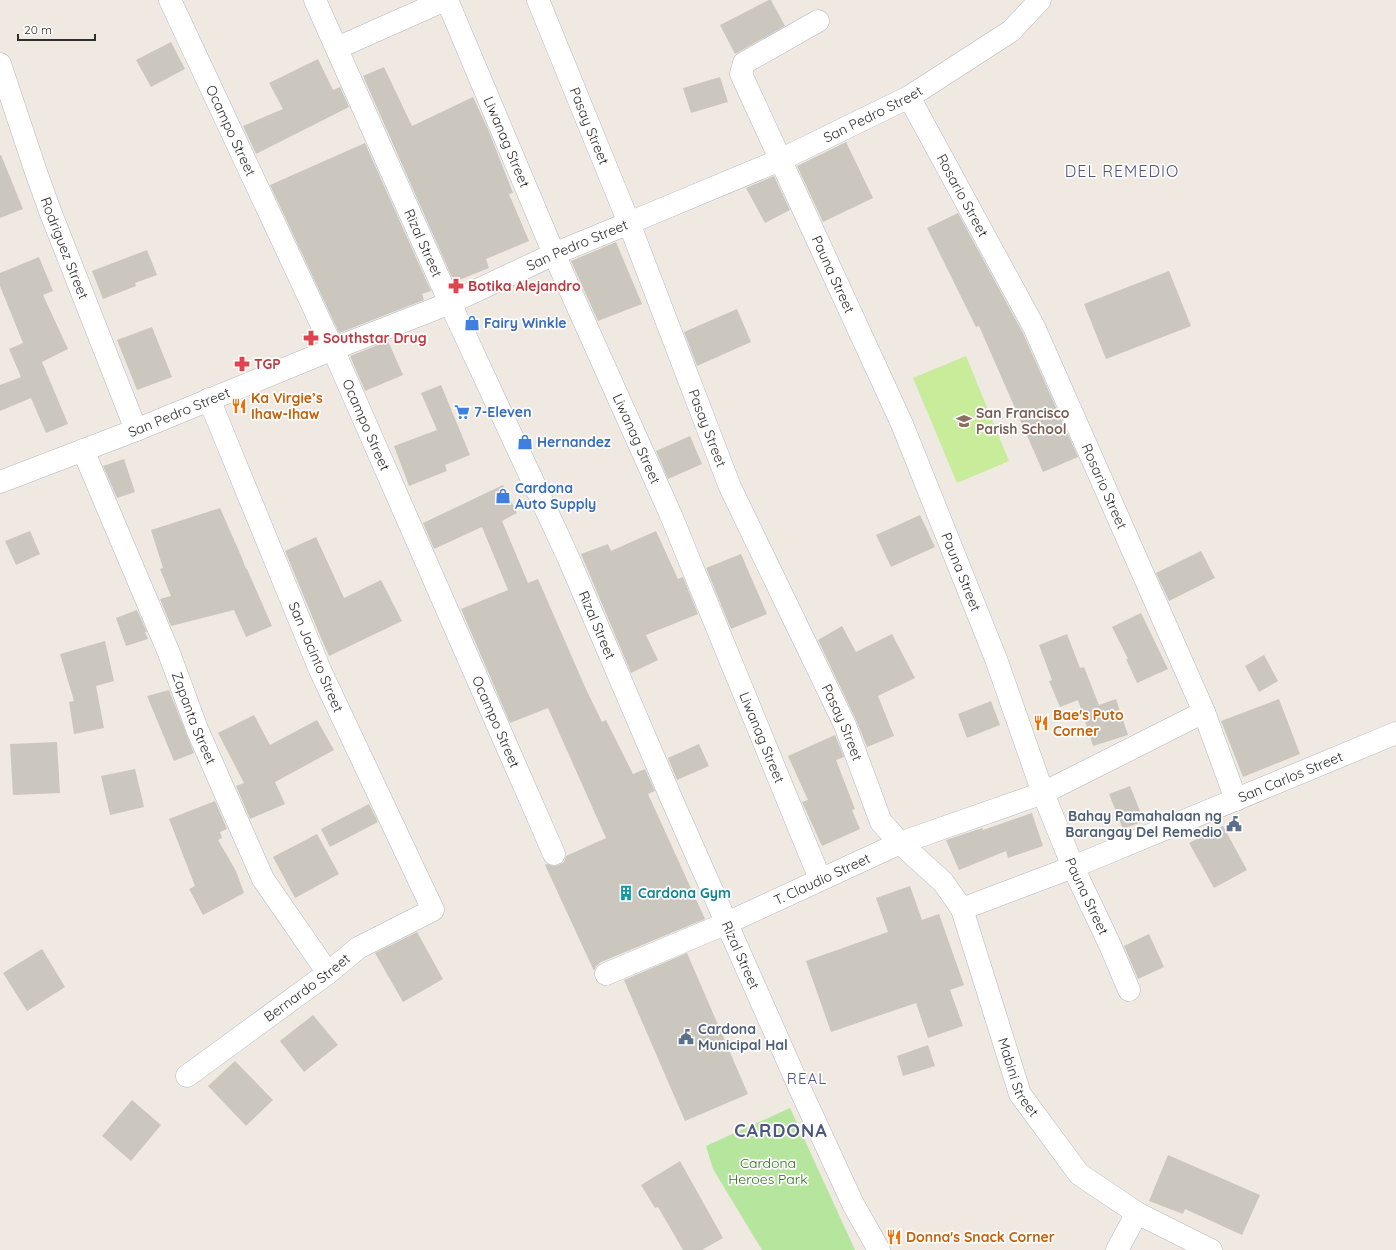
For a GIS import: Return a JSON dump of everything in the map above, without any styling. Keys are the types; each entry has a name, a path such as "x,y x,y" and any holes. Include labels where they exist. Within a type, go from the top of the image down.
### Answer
{"street":[{"name":"Ocampo Street","path":"170,0 333,349 554,854"},
{"name":"Rizal Street","path":"315,0 450,303 568,558 741,957 800,1089 850,1196 879,1250"},
{"path":"337,48 446,0"},
{"name":"Liwanag Street","path":"446,0 554,254 670,514 820,879"},
{"name":"Pasay Street","path":"538,0 628,223 730,487 845,725 881,822 900,844"},
{"name":"San Pedro Street","path":"0,482 136,430 333,349 450,303 554,254 780,160 909,97 1010,31 1040,0"},
{"name":"Pauna Street","path":"818,21 744,63 741,74 902,424 996,660 1043,792 1073,867 1110,945 1129,990"},
{"name":"Rodriguez Street","path":"0,64 47,204 136,430"},
{"name":"Rosario Street","path":"909,97 1034,327 1204,712 1236,800"},
{"name":"San Jacinto Street","path":"209,400 320,670 433,910"},
{"name":"Zapanta Street","path":"83,450 169,653 198,729 263,879 328,973"},
{"name":"T. Claudio Street","path":"606,974 727,922 900,844 1043,792 1204,712"},
{"name":"San Carlos Street","path":"962,909 1073,867 1396,733"},
{"name":"Mabini Street","path":"900,844 943,882 962,909 1020,1094 1079,1174 1137,1213 1211,1250"},
{"name":"Bernardo Street","path":"187,1076 328,973 358,948 433,910"},
{"path":"1117,1250 1137,1213"}],"green space":[{"path":"966,356 1009,461 957,483 913,378"},
{"name":"Cardona Heroes Park","path":"790,1108 855,1250 762,1250 713,1169 706,1146"}],"building":[{"path":"771,0 785,26 735,54 720,25"},
{"path":"171,42 185,69 151,87 136,60"},
{"path":"318,59 333,90 340,87 349,107 256,154 243,126 283,109 269,83"},
{"path":"384,67 412,126 473,97 488,129 513,193 509,194 529,241 486,259 489,268 454,282 363,76"},
{"path":"720,77 728,102 691,113 683,88"},
{"path":"846,142 873,198 823,222 797,166"},
{"path":"365,143 431,291 422,294 424,300 339,333 270,185"},
{"path":"0,155 23,209 0,218"},
{"path":"774,176 790,210 765,223 746,188"},
{"path":"958,213 1023,333 1078,457 1043,472 979,326 976,327 927,228"},
{"path":"616,242 642,304 598,321 571,261"},
{"path":"147,250 157,275 135,283 136,286 103,299 92,271"},
{"path":"39,257 53,291 43,295 68,349 42,362 68,424 46,433 31,398 0,411 0,385 21,377 9,349 23,343 0,286 0,273"},
{"path":"1169,271 1191,326 1106,359 1084,304"},
{"path":"737,309 751,342 697,366 684,332"},
{"path":"152,327 172,377 137,390 117,340"},
{"path":"388,341 403,375 365,391 350,356"},
{"path":"441,385 470,455 445,465 447,471 409,486 394,446 437,430 421,393"},
{"path":"690,436 702,464 668,479 656,451"},
{"path":"124,459 135,492 117,498 103,466"},
{"path":"503,485 517,513 502,521 528,583 538,579 585,687 602,722 606,720 633,774 645,769 655,791 648,794 705,919 601,962 596,966 594,971 545,865 559,865 564,862 566,856 606,838 548,708 510,723 461,609 508,590 482,527 434,549 423,523"},
{"path":"220,508 272,626 246,637 234,610 171,626 160,599 171,596 160,569 163,568 151,530"},
{"path":"920,515 935,547 891,567 876,535"},
{"path":"30,531 40,554 16,565 5,541"},
{"path":"656,531 678,579 683,577 698,614 646,635 658,660 631,673 581,554 608,544 611,551"},
{"path":"316,537 344,598 381,580 402,621 329,656 285,551"},
{"path":"1201,551 1215,578 1169,601 1156,573"},
{"path":"741,554 767,614 731,629 706,568"},
{"path":"137,610 147,632 145,632 148,639 126,646 116,618"},
{"path":"1141,613 1168,669 1137,683 1126,659 1128,659 1112,627"},
{"path":"842,626 856,652 892,634 915,678 878,696 894,736 867,747 856,720 818,640"},
{"path":"1067,634 1080,668 1084,667 1099,705 1116,699 1128,735 1093,746 1078,700 1060,707 1049,681 1052,680 1039,645"},
{"path":"105,641 114,681 96,686 104,728 74,734 69,702 74,701 60,654"},
{"path":"1264,655 1278,681 1259,692 1245,666"},
{"path":"169,690 194,753 174,761 147,696"},
{"path":"1279,699 1300,754 1243,777 1221,721"},
{"path":"991,701 1000,725 967,738 958,714"},
{"path":"254,715 270,745 317,720 334,750 275,782 285,804 250,819 236,786 244,783 218,733"},
{"path":"835,735 844,757 836,760 855,809 852,810 860,829 822,846 802,802 808,800 788,756"},
{"path":"57,742 60,793 13,795 10,744"},
{"path":"699,744 709,766 677,780 668,758"},
{"path":"135,769 144,807 110,815 101,776"},
{"path":"1130,786 1144,821 1123,829 1109,794"},
{"path":"215,801 227,829 220,832 222,838 218,840 236,871 244,893 203,915 189,889 195,886 169,819"},
{"path":"369,804 378,822 330,847 321,829"},
{"path":"1032,813 1043,846 1008,858 1006,851 959,870 946,840 982,828 983,830"},
{"path":"1223,826 1247,870 1214,888 1189,843"},
{"path":"317,834 339,874 295,898 273,857"},
{"path":"910,886 922,920 939,914 964,985 950,990 963,1026 928,1038 916,1003 831,1032 806,961 888,932 876,898"},
{"path":"417,932 443,979 403,1002 375,953"},
{"path":"1149,934 1164,967 1138,979 1124,946"},
{"path":"42,949 65,987 27,1011 3,973"},
{"name":"Cardona Municipal Hal","path":"687,953 748,1094 685,1121 624,980"},
{"path":"313,1015 338,1045 304,1072 280,1041"},
{"path":"928,1045 935,1066 903,1076 897,1056"},
{"path":"235,1061 273,1100 246,1126 208,1086"},
{"path":"132,1100 161,1125 131,1161 102,1136"},
{"path":"1168,1155 1260,1195 1242,1235 1185,1209 1183,1214 1149,1201"},
{"path":"680,1161 723,1238 702,1250 683,1250 658,1207 655,1208 641,1185"}],"place":[{"name":"Botika Alejandro","path":"456,286"},
{"name":"Fairy Winkle","path":"472,323"},
{"name":"Southstar Drug","path":"311,338"},
{"name":"TGP","path":"242,364"},
{"name":"Ka Virgie’s Ihaw-Ihaw","path":"239,406"},
{"name":"7-Eleven","path":"462,412"},
{"name":"San Francisco Parish School","path":"964,421"},
{"name":"Hernandez","path":"525,442"},
{"name":"Cardona Auto Supply","path":"503,496"},
{"name":"Bae's Puto Corner","path":"1041,723"},
{"name":"Bahay Pamahalaan ng Barangay Del Remedio","path":"1234,824"},
{"name":"Cardona Gym","path":"626,893"},
{"name":"Cardona Municipal Hal","path":"686,1037"},
{"name":"Donna's Snack Corner","path":"894,1237"}],"district":[{"name":"DEL REMEDIO","path":"1122,171"},
{"name":"REAL","path":"807,1078"},
{"name":"CARDONA","path":"781,1130"}]}
